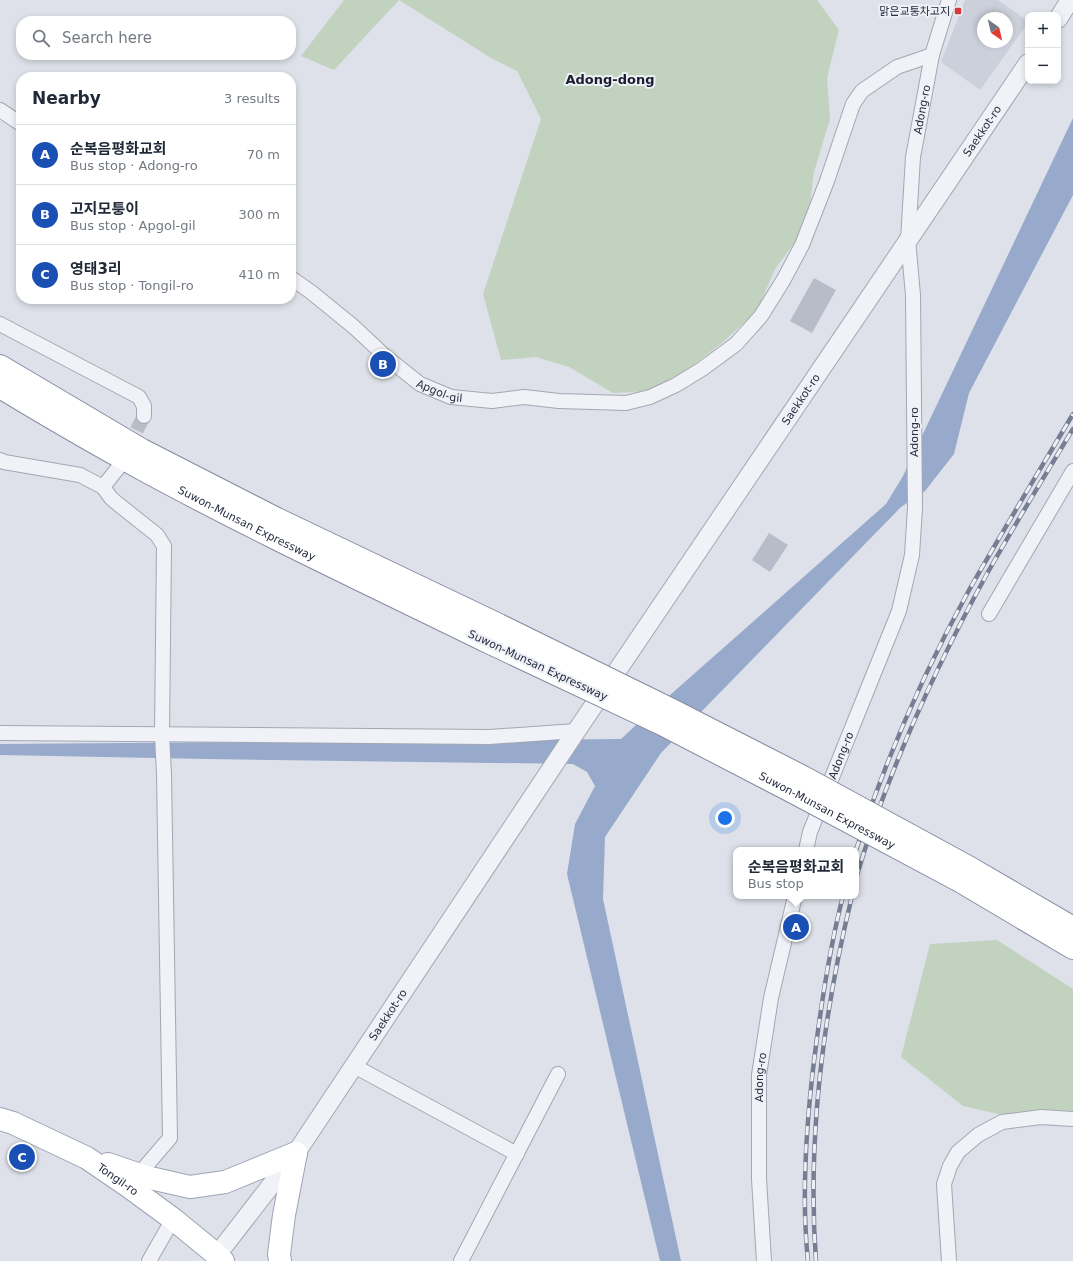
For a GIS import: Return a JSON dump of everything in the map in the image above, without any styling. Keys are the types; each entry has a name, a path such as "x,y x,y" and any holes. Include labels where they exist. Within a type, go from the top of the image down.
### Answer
{"main road":[{"name":"Suwon-Munsan Expressway","path":"0,366 142,450 493,633 662,724 795,793 965,874 1073,928"},
{"name":"Suwon-Munsan Expressway","path":"0,387 48,416 145,470 287,544 493,633"},
{"name":"Suwon-Munsan Expressway","path":"965,874 1073,948"},
{"name":"Tongil-ro","path":"0,1119 87,1158 173,1219 220,1258"},
{"path":"87,1158 146,1176 190,1187 225,1182 296,1153"},
{"path":"280,1261 279,1254 284,1215 296,1153"}],"street":[{"name":"Adong-ro","path":"807,847 810,832 899,611 912,555 915,508 913,295 908,240 913,157 932,55 949,0"},
{"path":"1061,14 1070,0"},
{"name":"Apgol-gil","path":"296,282 354,327 420,384 451,398 492,401 524,397 559,401 626,403 650,397 676,385 702,369 736,344 762,316 802,245 828,180 853,104 862,91 897,67 932,55"},
{"name":"Saekkot-ro","path":"220,1258 296,1153 551,770 574,733 1025,67"},
{"path":"0,110 16,121"},
{"path":"0,324 139,397 144,406 144,416"},
{"path":"0,460 4,462 80,475 103,487 111,498 157,535 164,546 162,737 164,774 170,1138 139,1174"},
{"path":"103,487 118,468"},
{"path":"988,614 1073,471"},
{"path":"0,733 162,737 489,737 574,733"},
{"name":"Adong-ro","path":"764,1261 759,1179 759,1075 771,998 794,899"},
{"path":"354,1066 517,1154"},
{"path":"461,1261 558,1074"},
{"path":"949,1261 944,1184 950,1166 958,1152 978,1135 1002,1122 1041,1117 1073,1119"},
{"path":"149,1261 173,1219"}],"shaded area":[{"path":"965,0 998,0 1025,19 1025,27 1013,44 1013,12 977,12 977,48 1010,48 980,90 941,62"}],"green space":[{"path":"344,0 399,0 334,70 301,56"},
{"path":"399,0 817,0 839,30 827,78 830,119 814,172 807,226 775,269 757,311 723,342 683,373 653,391 613,393 569,367 536,357 501,360 483,294 541,119 517,71 491,58"},
{"path":"997,940 1073,989 1073,1111 1036,1123 963,1106 901,1057 930,944"}],"water":[{"path":"1073,118 1073,195 969,393 954,454 925,491 901,507 661,753 605,837 603,899 681,1261 660,1261 567,874 575,824 595,786 587,772 573,764 0,755 0,744 621,739 886,504 903,476"}],"building":[{"path":"814,278 836,290 812,333 790,321"},
{"path":"769,533 788,545 770,572 752,560"}],"tunnel":[{"path":"127,449 144,416"}],"railway":[{"path":"857,847 892,751 920,686 951,623 1073,414"},
{"path":"859,869 898,760 949,646 998,554 1073,429"},
{"path":"808,1261 805,1211 805,1161 809,1111 823,998 842,899"},
{"path":"816,1261 814,1169 820,1077 825,1032 833,986 851,899"}],"place":[{"name":"맑은교통차고지","path":"958,11"},
{"name":"고지모퉁이","path":"383,364"},
{"name":"순복음평화교회","path":"796,927"},
{"name":"영태3리","path":"22,1157"}],"district":[{"name":"Adong-dong","path":"610,79"}]}
